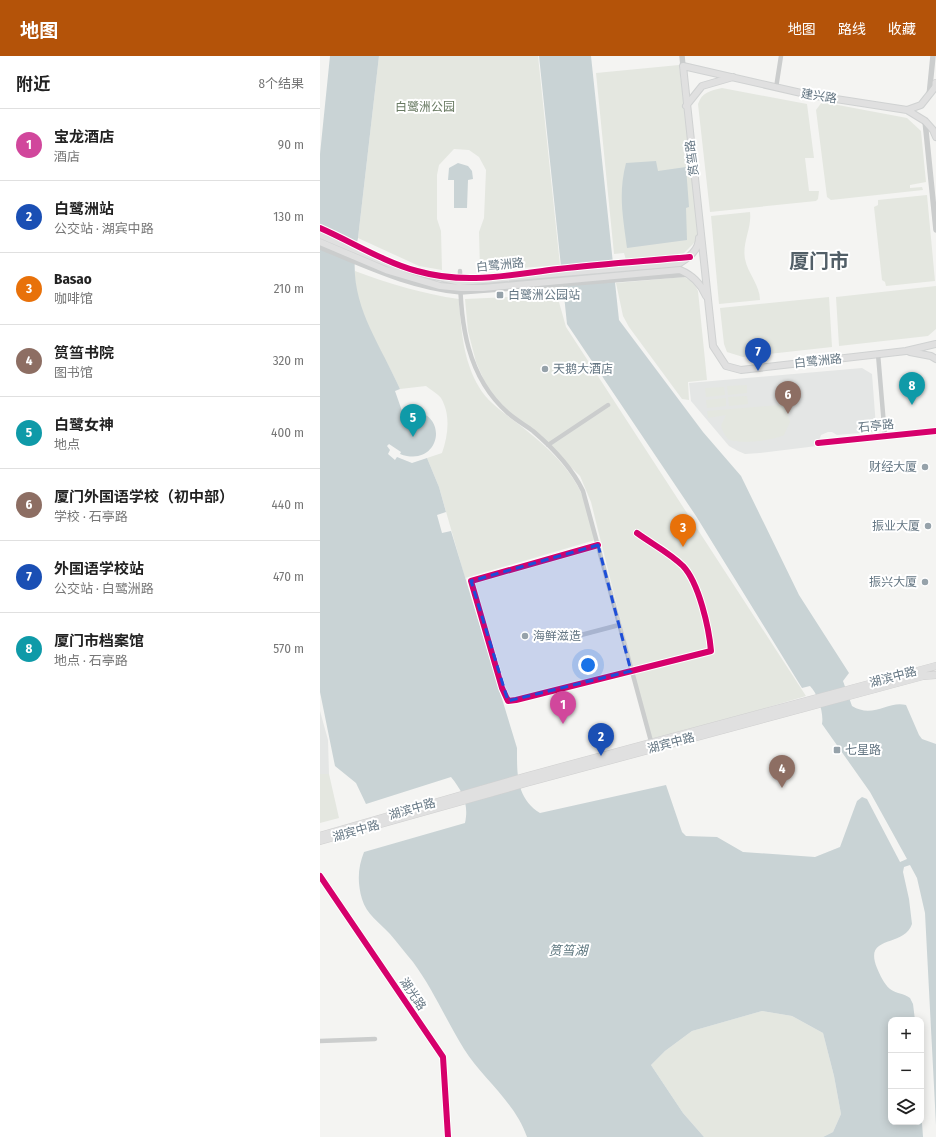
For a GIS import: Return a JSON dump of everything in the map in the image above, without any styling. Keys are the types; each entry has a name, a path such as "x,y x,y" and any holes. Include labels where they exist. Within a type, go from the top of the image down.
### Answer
{"main road":[{"name":"建兴路","path":"683,66 776,88 907,110 925,121 933,130 936,137"},
{"name":"筼筜路","path":"683,66 686,106 704,260"},
{"path":"686,106 692,96 702,86 733,77"},
{"path":"907,110 921,105 929,97 936,86 936,83"},
{"name":"白鹭洲路","path":"461,285 483,288 560,283 616,272 680,263 690,256 699,244 700,224"},
{"name":"白鹭洲路","path":"320,235 386,270 440,286 461,285 559,271 616,272 680,270 690,274 703,288 709,303"},
{"name":"白鹭洲路","path":"320,242 360,255"},
{"name":"白鹭洲路","path":"704,260 713,346 726,366 741,370 906,351 936,344"},
{"name":"白鹭洲路","path":"906,351 930,356 936,359"},
{"name":"湖滨中路","path":"851,691 936,666"},
{"path":"851,691 923,676 936,675"},
{"name":"湖宾中路","path":"320,841 525,780 851,691"},
{"name":"湖滨中路","path":"320,836 459,799"}],"street":[{"name":"筼筜路","path":"682,56 683,66"},
{"path":"776,88 781,56"},
{"path":"929,97 933,56"},
{"path":"925,121 936,230"},
{"name":"白鹭洲路","path":"320,228 360,255"},
{"name":"白鹭洲路","path":"320,247 394,264 461,285"},
{"path":"460,271 468,348 482,384 509,414 533,431 548,445 576,476 588,502 631,671 652,745"},
{"path":"878,354 885,436"},
{"path":"548,445 608,405"},
{"name":"石亭路","path":"818,443 936,432"},
{"path":"598,545 471,581 502,688 508,701 710,651 710,638 703,612 691,580 683,567 637,533"},
{"path":"581,635 619,625"},
{"name":"湖光路","path":"320,876 443,1057 448,1137"},
{"path":"320,1041 375,1038"}],"highlighted area":[{"path":"598,545 631,671 508,701 471,581"}],"shaded area":[{"path":"862,368 872,374 876,427 872,432 837,435 832,432 828,432 821,435 819,441 816,441 817,446 745,454 729,446 691,401 689,383"},
{"path":"320,711 328,740 329,774 320,774"}],"green space":[{"name":"白鹭洲公园","path":"379,56 538,56 560,265 480,271 479,232 484,218 486,170 479,157 469,150 454,149 439,165 437,175 437,219 441,231 442,270 419,266 358,238"},
{"path":"679,65 698,226 697,240 683,254 626,260 624,253 614,254 596,73"},
{"path":"722,88 807,104 814,158 805,158 809,191 819,191 818,199 816,201 710,212 698,104 704,94"},
{"path":"822,102 907,118 921,131 926,182 910,185 910,188 922,187 923,190 831,200 827,197 816,110"},
{"path":"927,195 935,281 886,286 885,282 882,280 874,207 878,205 878,200"},
{"path":"750,212 750,224 744,253 749,270 758,289 760,300 719,304 711,216"},
{"path":"355,271 407,288 459,299 462,333 466,355 469,366 479,387 487,398 550,451 574,479 590,516 595,540 465,578 439,487 427,458 442,453 448,426 444,405 440,396 426,386 400,389 364,316 356,286"},
{"path":"684,277 693,282 698,291 707,380 688,382 689,400 682,399 629,327 623,316 616,283"},
{"path":"936,286 936,329 928,336 839,346 836,297"},
{"path":"557,295 566,327 806,696 651,742 591,502 580,476 552,449 542,436 509,414 490,394 476,362 468,331 465,299"},
{"path":"829,297 832,347 743,357 727,352 724,344 720,308"},
{"path":"747,385 747,393 728,395 727,386"},
{"path":"724,387 725,395 706,397 705,388"},
{"path":"747,396 748,404 729,406 728,397"},
{"path":"726,398 726,406 707,408 706,400"},
{"path":"791,404 791,411 787,412 790,422 784,435 773,439 747,442 739,442 728,439 723,432 721,425 726,415 708,418 707,411"},
{"path":"320,774 329,774 339,818 320,823"},
{"path":"762,1011 792,1016 823,1033 834,1076 841,1114 833,1132 823,1137 704,1137 683,1113 651,1065 665,1051 692,1031"}],"water":[{"name":"筼筜湖","path":"330,56 379,56 355,260 355,280 365,316 400,389 395,391 402,411 418,412 429,417 435,426 436,436 433,446 425,453 414,456 400,454 401,452 389,444 387,446 390,450 388,454 395,460 397,457 412,463 427,458 439,487 446,512 437,515 442,533 451,531 517,748 518,776 522,793 526,800 540,813 666,785 682,832 686,836 717,837 743,852 815,857 840,847 857,801 862,797 867,799 900,862 907,859 870,792 822,724 821,709 813,689 810,686 802,688 696,516 567,324 539,56 591,56 619,320 703,432 741,476 799,595 849,673 843,681 852,706 867,711 893,705 906,705 922,739 936,744 936,1125 925,913 917,878 910,865 904,867 903,872 909,899 912,924 908,931 901,936 880,945 875,950 874,957 879,974 888,987 892,991 910,998 913,1004 915,1017 888,1017 888,1125 922,1125 923,1137 823,1137 833,1132 841,1114 834,1076 823,1033 792,1016 762,1011 692,1031 665,1051 651,1065 683,1113 704,1137 527,1137 522,1124 515,1113 464,1049 427,983 413,962 390,934 370,914 360,893 359,869 364,852 465,823 466,810 462,793 451,777 366,804 356,783 335,766 320,692 320,154"},
{"path":"656,161 658,171 686,167 689,207 686,208 687,240 627,248 622,195 622,185 626,163"},
{"path":"458,163 468,166 472,171 473,179 468,180 467,208 454,208 454,180 448,180 449,168"}],"cycle path":[{"path":"320,228 380,257 405,267 435,275 453,277 487,278 574,267 690,257"},
{"path":"818,443 936,431"},
{"path":"598,545 471,581 502,688 508,701 711,651 702,606 694,583 689,574 683,566 672,557 637,533"},
{"path":"320,876 443,1057 448,1137"}],"place":[{"name":"白鹭洲公园站","path":"500,295"},
{"name":"天鹅大酒店","path":"545,369"},
{"name":"外国语学校站","path":"758,371"},
{"name":"厦门市档案馆","path":"912,405"},
{"name":"厦门外国语学校（初中部）","path":"788,414"},
{"name":"白鹭女神","path":"413,437"},
{"name":"财经大厦","path":"925,467"},
{"name":"振业大厦","path":"928,526"},
{"name":"Basao","path":"683,547"},
{"name":"振兴大厦","path":"925,582"},
{"name":"海鲜滋造","path":"525,636"},
{"name":"宝龙酒店","path":"563,724"},
{"name":"七星路","path":"837,750"},
{"name":"白鹭洲站","path":"601,756"},
{"name":"筼筜书院","path":"782,788"}],"district":[{"name":"厦门市","path":"819,261"}]}
